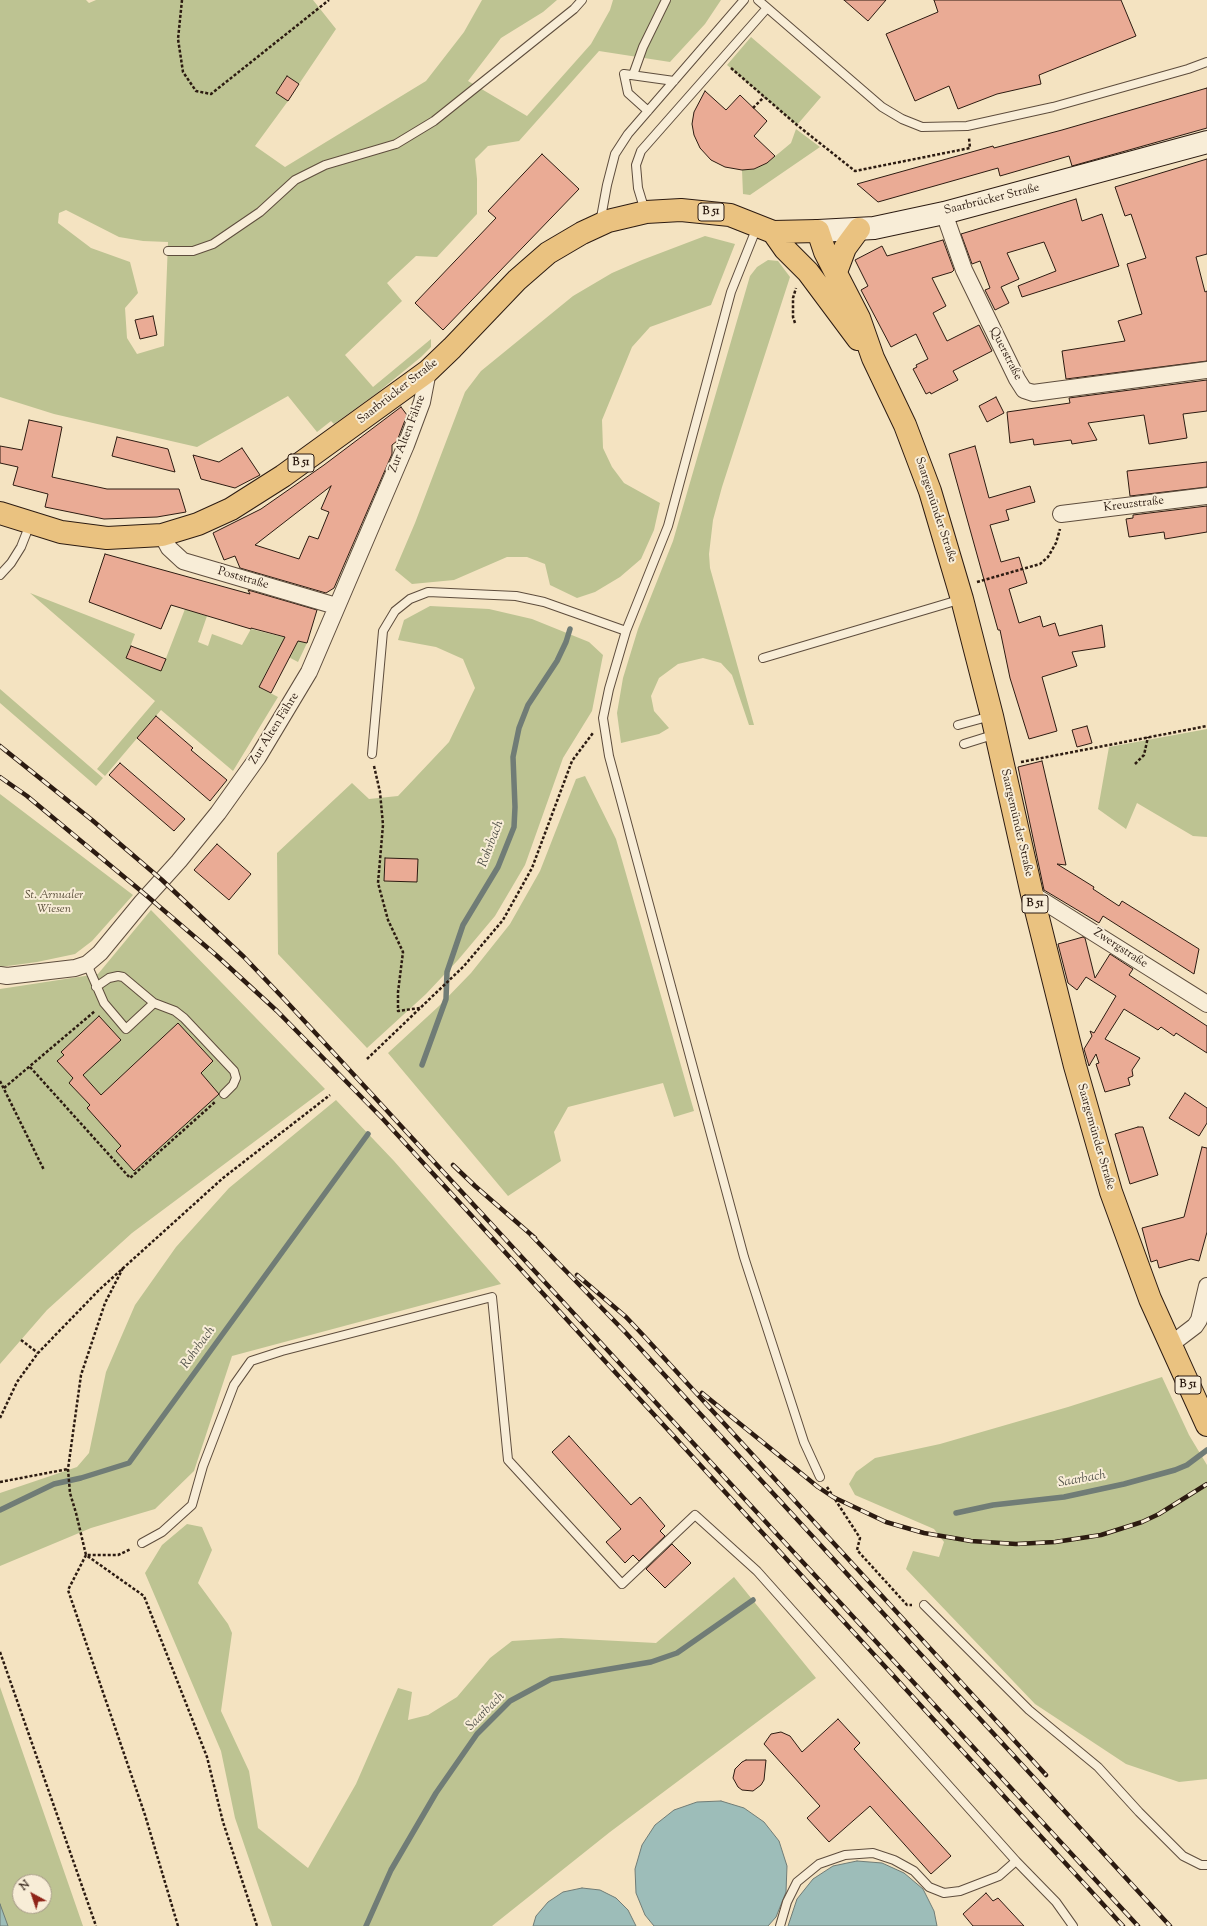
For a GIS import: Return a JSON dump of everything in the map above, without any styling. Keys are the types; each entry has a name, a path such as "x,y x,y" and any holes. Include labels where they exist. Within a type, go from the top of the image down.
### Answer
{"main road":[{"name":"Saarbrücker Straße","path":"0,513 30,524 62,532 93,537 162,535 206,521 248,499 377,410 428,371 517,280 548,253 600,224 646,212 681,210 705,211 730,215 765,229 818,231 874,228 944,213 1207,142"},
{"name":"B 51","path":"765,229 785,249 802,278"},
{"path":"836,272 845,248 859,229"},
{"name":"B 51","path":"818,231 825,252 836,272"},
{"path":"802,278 807,252 818,231"},
{"name":"Saargemünder Straße","path":"836,272 859,318 873,358 919,458 960,593 994,725 1032,894 1075,1066 1111,1192 1133,1255 1170,1345 1207,1425"},
{"name":"Saargemünder Straße","path":"802,278 873,358"}],"street":[{"name":"Querstraße","path":"944,213 964,270 1017,379 1024,390 1033,393 1207,370"},
{"name":"Zur Alten Fähre","path":"0,975 7,976 76,968 87,964 100,953 142,902 180,860 218,813 258,757 309,672 417,418 428,371"},
{"name":"Kreuzstraße","path":"1061,514 1207,496"},
{"name":"Poststraße","path":"162,535 169,548 183,561 336,606"},
{"name":"Zwergstraße","path":"1032,894 1207,1004"},
{"path":"1170,1345 1195,1326 1199,1320 1207,1286"}],"lane":[{"path":"168,251 192,251 213,244 260,212 296,180 325,165 396,144 428,125 574,9 582,0"},
{"path":"633,75 643,47 666,0"},
{"path":"600,224 607,185 615,154 628,134 744,0"},
{"path":"758,0 882,108 922,127 967,126 1054,107 1188,69 1207,62"},
{"path":"646,212 638,188 636,165 641,151 767,8"},
{"path":"648,111 628,93 624,74 674,81"},
{"path":"765,229 731,292 668,526 626,631 609,689 603,718 609,756 744,1257 804,1442 820,1477"},
{"path":"0,575 4,567 21,546 30,524"},
{"path":"372,754 383,631 395,611 410,599 428,592 516,596 544,602 626,631"},
{"path":"763,658 922,610 960,593"},
{"path":"958,726 994,725"},
{"path":"964,744 994,725"},
{"path":"87,964 104,1003 126,1029 154,1003"},
{"path":"96,987 109,978 118,976 123,978 154,1003 175,1011 184,1018 234,1072 236,1078 233,1085 224,1094"},
{"path":"142,1543 162,1532 192,1505 203,1466 234,1384 251,1361 282,1350 492,1297 508,1460 622,1584 695,1515 757,1571 1016,1861 1056,1902 1073,1926"},
{"path":"924,1605 1029,1710 1098,1767 1139,1812 1184,1856 1200,1865 1207,1865"},
{"path":"780,1926 787,1902 797,1882 819,1864 845,1855 873,1853 894,1860 914,1871 929,1886 944,1893 960,1891 999,1876 1016,1861"}],"path":[{"path":"182,0 178,39 183,72 196,91 211,94 329,0"},
{"path":"721,60 764,97 855,170 970,148 967,126"},
{"path":"753,108 764,97"},
{"path":"795,323 793,317 792,298 802,278"},
{"path":"960,593 1040,564 1048,557 1056,543 1061,514"},
{"path":"367,1059 431,1000 464,966 503,920 532,868 572,761 603,718"},
{"path":"1043,757 1207,726"},
{"path":"1135,764 1144,755 1148,737"},
{"path":"372,754 380,792 383,825 378,883 388,920 403,952 398,992 398,1011 421,1008"},
{"path":"4,1088 104,1003"},
{"path":"30,1067 130,1178 224,1094"},
{"path":"0,1081 44,1170"},
{"path":"0,1418 17,1382 38,1353 125,1265 223,1178 330,1095"},
{"path":"125,1265 105,1303 81,1375 68,1469 70,1493 86,1555 68,1590 145,1815 178,1926"},
{"path":"21,1340 38,1353"},
{"path":"0,1482 68,1469"},
{"path":"820,1477 860,1538 857,1550 907,1605 924,1605"},
{"path":"86,1555 118,1555 142,1543"},
{"path":"86,1555 144,1596 207,1757 223,1822 257,1926"},
{"path":"0,1652 96,1926"}],"green space":[{"path":"0,0 86,0 89,3 96,0 313,0 336,29 299,84 287,76 276,93 288,101 255,146 285,167 426,81 464,32 482,0 557,0 543,12 501,38 468,81 527,116 591,44 610,10 613,0 721,0 705,24 670,62 599,51 519,141 488,146 475,159 477,179 477,214 437,257 416,256 387,283 402,301 345,355 373,387 431,339 431,347 377,393 334,424 331,421 317,432 288,396 197,447 54,414 0,397","holes":["66,210 119,237 143,241 168,242 164,346 137,354 127,338 125,308 138,293 130,262 91,248 58,223 59,213"]},
{"path":"751,37 821,97 797,125 727,65"},
{"path":"796,129 820,147 750,195 743,194 742,170 754,169 767,163 791,143"},
{"path":"705,236 735,244 711,305 650,327 632,347 602,420 603,448 612,467 624,483 660,503 654,530 641,559 620,577 595,592 577,598 550,585 545,564 527,557 507,557 454,580 412,584 395,570 415,523 465,392 481,371 573,296 612,273"},
{"path":"768,260 778,261 790,277 722,487 713,520 709,554 710,568 754,725 749,725 732,675 721,663 703,658 678,664 659,678 651,696 654,711 669,728 659,734 621,743 617,713 623,678 638,629 673,541 750,276 757,267"},
{"path":"30,593 135,634 126,658 161,671 185,609 207,616 198,642 208,646 212,634 242,645 251,629 307,643 298,662 277,651 259,687 278,697 233,771 161,710 105,776 97,769 155,701"},
{"path":"430,606 489,609 532,619 589,642 603,655 592,711 563,758 525,865 495,916 458,960 426,994 367,1048 278,954 277,853 352,783 369,799 398,796 449,742 475,688 463,659 436,647 398,640 404,620"},
{"path":"0,689 103,778 96,786 0,703"},
{"path":"1207,729 1207,837 1193,836 1137,803 1126,829 1098,809 1109,747"},
{"path":"585,776 616,839 694,1111 674,1117 663,1083 568,1107 554,1132 561,1161 508,1196 388,1053 439,1006 471,973 510,924 540,871 576,779"},
{"name":"St. Arnualer Wiesen","path":"0,794 133,895 92,941 75,954 37,962 0,967"},
{"path":"151,910 325,1089 132,1233 47,1310 0,1364 0,989 98,974"},
{"path":"336,1100 394,1161 501,1284 232,1356 194,1471 155,1509 91,1528 0,1566 0,1493 77,1467 89,1453 106,1372 135,1305 176,1247 229,1188"},
{"path":"1162,1377 1189,1435 1207,1465 1207,1779 1179,1782 1126,1764 1035,1704 906,1569 913,1551 939,1557 944,1542 934,1529 855,1495 849,1484 856,1472 875,1458 940,1444 1068,1407"},
{"path":"187,1524 202,1527 212,1550 198,1583 228,1624 232,1633 221,1711 249,1771 258,1828 308,1868 356,1784 398,1688 412,1692 408,1720 428,1715 457,1697 490,1658 512,1641 561,1638 656,1643 734,1577 816,1678 610,1832 492,1926 272,1926 235,1818 221,1751 145,1573 162,1545"},
{"path":"0,1687 83,1926 0,1926"}],"water":[{"path":"721,1801 744,1808 764,1822 779,1841 787,1866 786,1892 776,1917 768,1926 654,1926 645,1915 636,1893 635,1869 642,1845 655,1825 674,1810 697,1802"},
{"path":"857,1861 882,1863 904,1873 923,1889 934,1911 937,1926 788,1926 797,1899 813,1879 833,1866"},
{"path":"582,1888 600,1890 616,1898 628,1910 636,1926 533,1926 536,1916 548,1902 563,1892"},
{"path":"0,1904 8,1926 0,1926"}],"building":[{"path":"844,0 886,0 868,21"},
{"path":"934,0 1121,0 1136,36 1039,75 1041,84 997,94 958,109 949,86 915,101 886,34 938,12"},
{"path":"287,76 299,84 288,101 276,93"},
{"path":"1207,88 1207,128 1072,166 1069,156 1000,176 998,168 878,202 857,184 993,146 994,148 1062,130"},
{"path":"705,91 726,110 740,95 767,121 754,136 775,156 767,163 754,169 742,170 725,167 711,160 700,148 694,135 692,124 694,112"},
{"path":"542,154 579,189 443,330 415,303 496,218 488,211"},
{"path":"1207,159 1207,254 1196,257 1205,292 1207,291 1207,361 1066,379 1062,351 1125,341 1118,321 1142,314 1127,264 1146,258 1131,214 1125,216 1115,187"},
{"path":"1076,199 1082,221 1102,214 1119,266 1022,297 1018,286 1056,271 1044,242 1007,253 1019,279 1001,287 1009,303 995,310 985,290 990,288 980,261 972,264 961,234"},
{"path":"943,240 954,270 932,278 946,306 933,313 947,341 979,325 992,351 953,371 958,380 931,394 930,392 926,394 913,369 917,367 916,365 928,359 916,334 891,347 861,290 868,286 855,260 882,246 887,256"},
{"path":"153,316 157,335 140,339 135,320"},
{"path":"1207,380 1207,411 1183,414 1187,438 1149,444 1144,415 1088,423 1097,440 1072,444 1071,440 1034,445 1033,439 1010,443 1007,412 1070,403 1069,398"},
{"path":"996,397 1004,413 987,422 979,406"},
{"path":"401,407 407,415 397,441 392,445 392,454 334,588 326,593 240,568 235,556 224,560 213,533 261,509 324,465","holes":["331,486 321,509 329,512 318,539 309,536 299,559 255,545"]},
{"path":"29,420 62,427 52,477 107,489 179,489 186,512 157,517 104,519 45,507 48,494 13,485 18,467 0,463 0,446 22,450"},
{"path":"117,437 168,449 175,472 112,456"},
{"path":"975,446 989,498 1030,486 1035,502 1006,510 1009,520 990,525 1001,562 1019,557 1027,583 1009,589 1019,623 1040,616 1043,627 1055,623 1059,636 1102,625 1105,647 1072,652 1077,666 1042,677 1057,731 1029,739 1010,678 1000,630 998,630 949,454"},
{"path":"242,448 260,475 235,488 201,479 193,455 219,462"},
{"path":"1207,462 1207,487 1130,496 1127,471"},
{"path":"1207,506 1207,532 1165,539 1164,532 1129,537 1126,519 1133,518 1133,515"},
{"path":"105,554 250,594 248,590 317,610 307,643 298,641 271,693 259,687 285,637 251,629 171,605 161,629 89,602"},
{"path":"131,646 166,659 161,671 126,658"},
{"path":"156,716 193,748 191,750 227,780 210,801 137,738"},
{"path":"1087,726 1092,743 1077,747 1072,730"},
{"path":"1042,761 1066,865 1057,864 1094,887 1093,889 1119,906 1122,901 1199,949 1194,974 1103,916 1099,923 1044,890 1018,767"},
{"path":"120,763 185,819 174,831 109,775"},
{"path":"217,844 251,874 229,900 194,870"},
{"path":"385,858 418,859 417,882 384,881"},
{"path":"1083,937 1085,938 1095,978 1110,954 1133,969 1129,975 1207,1026 1207,1053 1176,1033 1174,1036 1161,1027 1158,1030 1124,1009 1105,1039 1140,1058 1132,1070 1133,1076 1128,1078 1130,1085 1105,1092 1096,1064 1099,1063 1096,1054 1089,1066 1084,1049 1092,1036 1090,1031 1094,1033 1116,996 1086,977 1077,990 1068,983 1058,944"},
{"path":"99,1016 121,1040 83,1075 101,1095 178,1023 213,1061 201,1073 219,1094 134,1171 116,1151 121,1146 87,1108 90,1105 69,1083 73,1078 57,1061 64,1055 61,1052"},
{"path":"1185,1093 1207,1108 1207,1123 1199,1136 1169,1118"},
{"path":"1138,1127 1143,1127 1158,1175 1130,1184 1115,1134"},
{"path":"1202,1147 1207,1148 1207,1232 1199,1261 1191,1259 1159,1268 1157,1260 1151,1262 1142,1228 1184,1217"},
{"path":"569,1436 631,1505 640,1497 665,1526 660,1531 665,1536 639,1561 633,1555 625,1563 606,1542 621,1529 552,1452"},
{"path":"672,1544 691,1563 665,1588 646,1569"},
{"path":"838,1719 860,1743 854,1749 951,1856 931,1874 870,1806 829,1842 807,1818 820,1806 764,1744 771,1734 781,1732 790,1736 802,1752"},
{"path":"746,1760 766,1760 764,1780 761,1785 753,1791 742,1790 738,1787 733,1778 735,1769"},
{"path":"986,1893 993,1901 998,1898 1024,1926 973,1926 963,1914"}],"waterway":[{"name":"Rohrbach","path":"422,1065 446,999 447,972 463,925 498,867 514,827 515,807 513,757 519,728 528,705 557,661 570,629"},
{"name":"Rohrbach","path":"0,1510 54,1484 81,1478 129,1463 368,1134"},
{"name":"Saarbach","path":"956,1513 993,1505 1064,1497 1124,1484 1175,1470 1187,1465 1207,1450"},
{"name":"Saarbach","path":"366,1926 391,1870 436,1793 477,1734 510,1701 551,1679 651,1662 677,1653 753,1600"}],"railway":[{"path":"0,746 92,820 162,880 244,957 1138,1926"},
{"path":"0,777 27,796 216,955 277,1011 382,1118 1123,1926"},
{"path":"453,1165 535,1238"},
{"path":"531,1235 626,1333 1170,1926"},
{"path":"577,1275 626,1317 643,1335 1046,1775"},
{"path":"702,1393 818,1487 833,1497 886,1522 924,1533 971,1541 1016,1544 1055,1542 1101,1535 1142,1522 1159,1514 1207,1484"}]}
